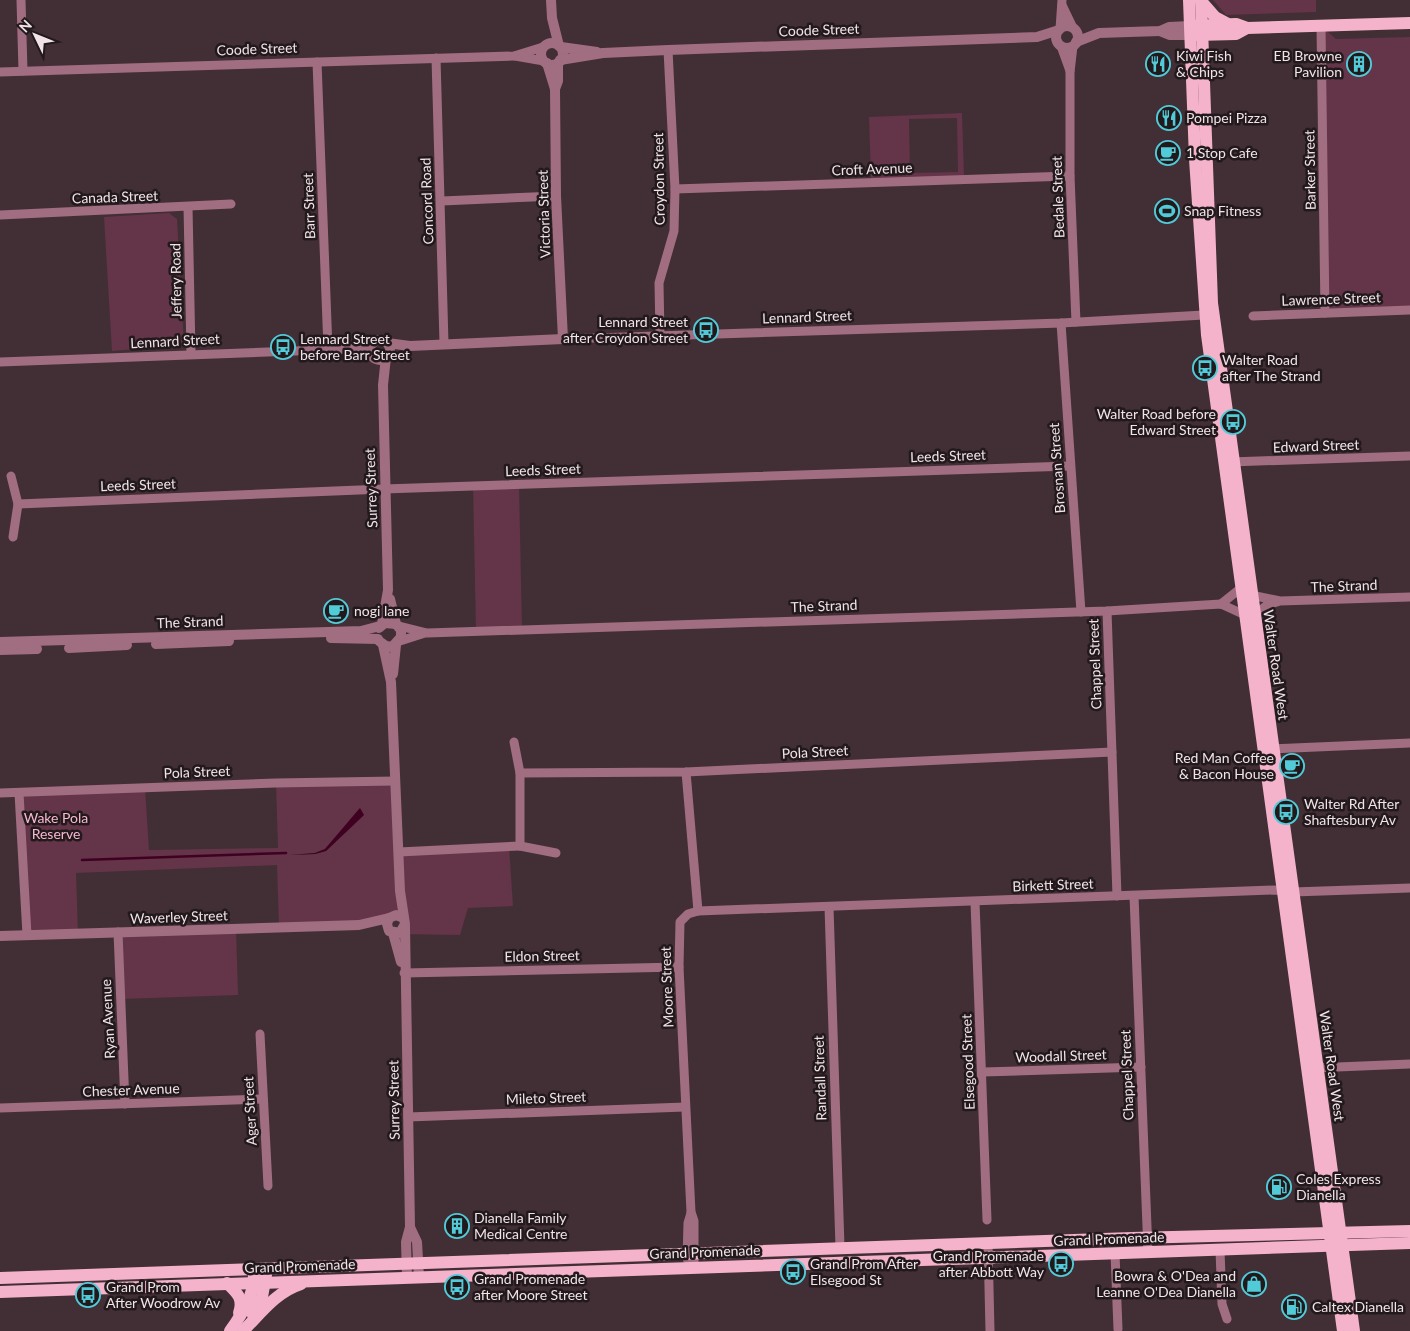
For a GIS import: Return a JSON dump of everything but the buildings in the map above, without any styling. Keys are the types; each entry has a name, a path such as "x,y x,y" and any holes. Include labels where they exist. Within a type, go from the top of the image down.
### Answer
{"main road":[{"path":"1197,0 1215,17 1228,24"},
{"name":"Walter Road West","path":"1197,0 1196,30 1204,315 1250,615 1334,1233 1354,1331"},
{"path":"1196,30 1228,24 1236,24 1247,28 1410,23"},
{"path":"1196,30 1236,34 1247,28"},
{"name":"Walter Road West","path":"1196,30 1212,303 1228,462"},
{"name":"Grand Promenade","path":"0,1278 840,1247 1410,1231"},
{"name":"Grand Promenade","path":"0,1292 1410,1243"},
{"name":"Walter Road West","path":"1336,1246 1343,1331"},
{"path":"237,1329 260,1282 261,1268"},
{"path":"237,1329 283,1292 311,1281"},
{"path":"227,1283 241,1300 237,1329"}],"street":[{"path":"21,0 23,71"},
{"path":"551,0 552,18 563,54 552,62 541,56 546,45 552,18"},
{"path":"1062,2 1078,36 1075,44"},
{"path":"1060,30 1059,17 1062,2"},
{"path":"1099,33 1068,48 1060,45 1056,37 1060,30 1067,26 1099,33 1160,31 1169,27 1196,30"},
{"name":"Barker Street","path":"1321,26 1326,313"},
{"name":"Coode Street","path":"0,72 514,56 552,62 603,53 1037,37 1060,30"},
{"name":"Coode Street","path":"1037,37 1060,45"},
{"name":"Bedale Street","path":"1075,44 1070,72 1070,176 1076,322"},
{"name":"Coode Street","path":"514,56 546,45 603,53"},
{"name":"Bedale Street","path":"1060,45 1070,72"},
{"name":"Croydon Street","path":"660,336 659,283 674,231 675,190 668,50"},
{"name":"Concord Road","path":"436,58 442,201 444,343"},
{"name":"Barr Street","path":"317,62 328,349"},
{"name":"Victoria Street","path":"552,62 558,81 555,89 556,196 563,339"},
{"name":"Croft Avenue","path":"675,190 1070,176"},
{"path":"442,201 556,196"},
{"name":"Canada Street","path":"0,216 188,208 231,204"},
{"name":"Jeffery Road","path":"188,208 191,353"},
{"name":"Lawrence Street","path":"1253,316 1410,310"},
{"name":"Lennard Street","path":"350,349 380,360 388,351 410,346 444,343 1061,323 1204,315"},
{"name":"Brosnan Street","path":"1061,323 1081,612"},
{"name":"Lennard Street","path":"0,362 191,353 350,349 380,340 388,351"},
{"path":"373,343 371,350 373,356"},
{"name":"Surrey Street","path":"388,351 383,385 384,489 388,590 397,625"},
{"name":"Surrey Street","path":"373,356 383,385"},
{"name":"Edward Street","path":"1228,462 1410,456"},
{"name":"Leeds Street","path":"18,504 384,489 1070,466"},
{"path":"11,476 18,504 13,537"},
{"name":"Surrey Street","path":"381,625 388,590"},
{"path":"1221,604 1246,592"},
{"name":"The Strand","path":"1246,592 1280,602"},
{"name":"The Strand","path":"397,625 427,633 1081,612 1221,604 1250,615 1267,605 1280,602 1410,597"},
{"name":"Chappel Street","path":"1107,611 1117,896"},
{"path":"388,622 397,625 402,634 398,643 389,647 380,642 377,632 381,625 388,622"},
{"name":"The Strand","path":"0,642 361,631 381,625"},
{"name":"The Strand","path":"398,643 427,633"},
{"name":"The Strand","path":"0,650 313,638 380,642"},
{"name":"Surrey Street","path":"380,642 391,682"},
{"name":"Surrey Street","path":"398,643 391,682 399,852 397,920 404,973 408,1117 410,1227 406,1242 412,1263 413,1277"},
{"path":"514,742 520,773 520,846"},
{"path":"1268,749 1410,743"},
{"name":"Pola Street","path":"520,773 686,772 1112,752"},
{"path":"686,772 698,911"},
{"name":"Pola Street","path":"0,794 276,783 395,781"},
{"path":"19,793 27,935"},
{"path":"399,852 520,846 556,853"},
{"name":"Birkett Street","path":"698,911 1410,888"},
{"name":"Chappel Street","path":"1134,896 1148,1252"},
{"name":"Elsegood Street","path":"975,902 983,1072 987,1220"},
{"name":"Randall Street","path":"829,907 840,1247"},
{"name":"Moore Street","path":"691,1267 688,1223 691,1212 679,967 680,922 688,914 698,911"},
{"path":"391,932 400,933 397,920"},
{"name":"Surrey Street","path":"397,920 387,924 404,973"},
{"name":"Waverley Street","path":"0,936 359,924 397,920"},
{"name":"Waverley Street","path":"359,924 391,932"},
{"name":"Ryan Avenue","path":"118,932 125,1104"},
{"name":"Eldon Street","path":"404,973 679,967"},
{"name":"Ager Street","path":"260,1034 268,1186"},
{"path":"1312,1069 1410,1064"},
{"name":"Woodall Street","path":"983,1072 1141,1067"},
{"name":"Chester Avenue","path":"0,1108 263,1099"},
{"name":"Mileto Street","path":"408,1117 685,1107"},
{"path":"988,1243 990,1331"},
{"path":"1220,1250 1222,1304 1227,1319"},
{"path":"1115,1253 1118,1329"}],"green space":[{"path":"1213,0 1316,0 1316,12 1226,15"},
{"path":"1321,26 1336,39 1410,37 1410,310 1325,313"},
{"path":"962,113 964,176 871,180 869,117","holes":["957,118 958,172 910,173 909,119"]},
{"path":"169,213 177,219 184,345 112,351 104,217"},
{"path":"519,484 522,630 476,631 473,485"},
{"name":"Wake Pola Reserve","path":"395,781 399,852 509,846 513,906 468,908 460,935 396,934 403,918 387,924 279,926 277,865 76,873 78,933 27,935 19,793 145,788 149,850 278,848 276,783","holes":["359,809 364,815 326,851 315,854 290,855 315,853 325,849"]},
{"path":"236,928 238,995 121,999 118,932"}],"shaded area":[{"path":"360,808 364,815 326,851 315,854 290,855 315,853 325,849"}],"waterway":[{"path":"82,860 286,853"}],"place":[{"name":"Kiwi Fish & Chips","path":"1158,64"},
{"name":"EB Browne Pavilion","path":"1359,64"},
{"name":"Pompei Pizza","path":"1169,118"},
{"name":"1 Stop Cafe","path":"1168,153"},
{"name":"Snap Fitness","path":"1167,211"},
{"name":"Lennard Street after Croydon Street","path":"706,330"},
{"name":"Lennard Street before Barr Street","path":"283,347"},
{"name":"Walter Road after The Strand","path":"1205,368"},
{"name":"Walter Road before Edward Street","path":"1233,422"},
{"name":"nogi lane","path":"336,611"},
{"name":"Red Man Coffee & Bacon House","path":"1292,766"},
{"name":"Walter Rd After Shaftesbury Av","path":"1286,812"},
{"name":"Coles Express Dianella","path":"1279,1187"},
{"name":"Dianella Family Medical Centre","path":"457,1226"},
{"name":"Grand Promenade after Abbott Way","path":"1061,1264"},
{"name":"Grand Prom After Elsegood St","path":"793,1272"},
{"name":"Bowra & O'Dea and Leanne O'Dea Dianella","path":"1254,1284"},
{"name":"Grand Promenade after Moore Street","path":"457,1287"},
{"name":"Grand Prom After Woodrow Av","path":"88,1295"},
{"name":"Caltex Dianella","path":"1294,1307"}]}
